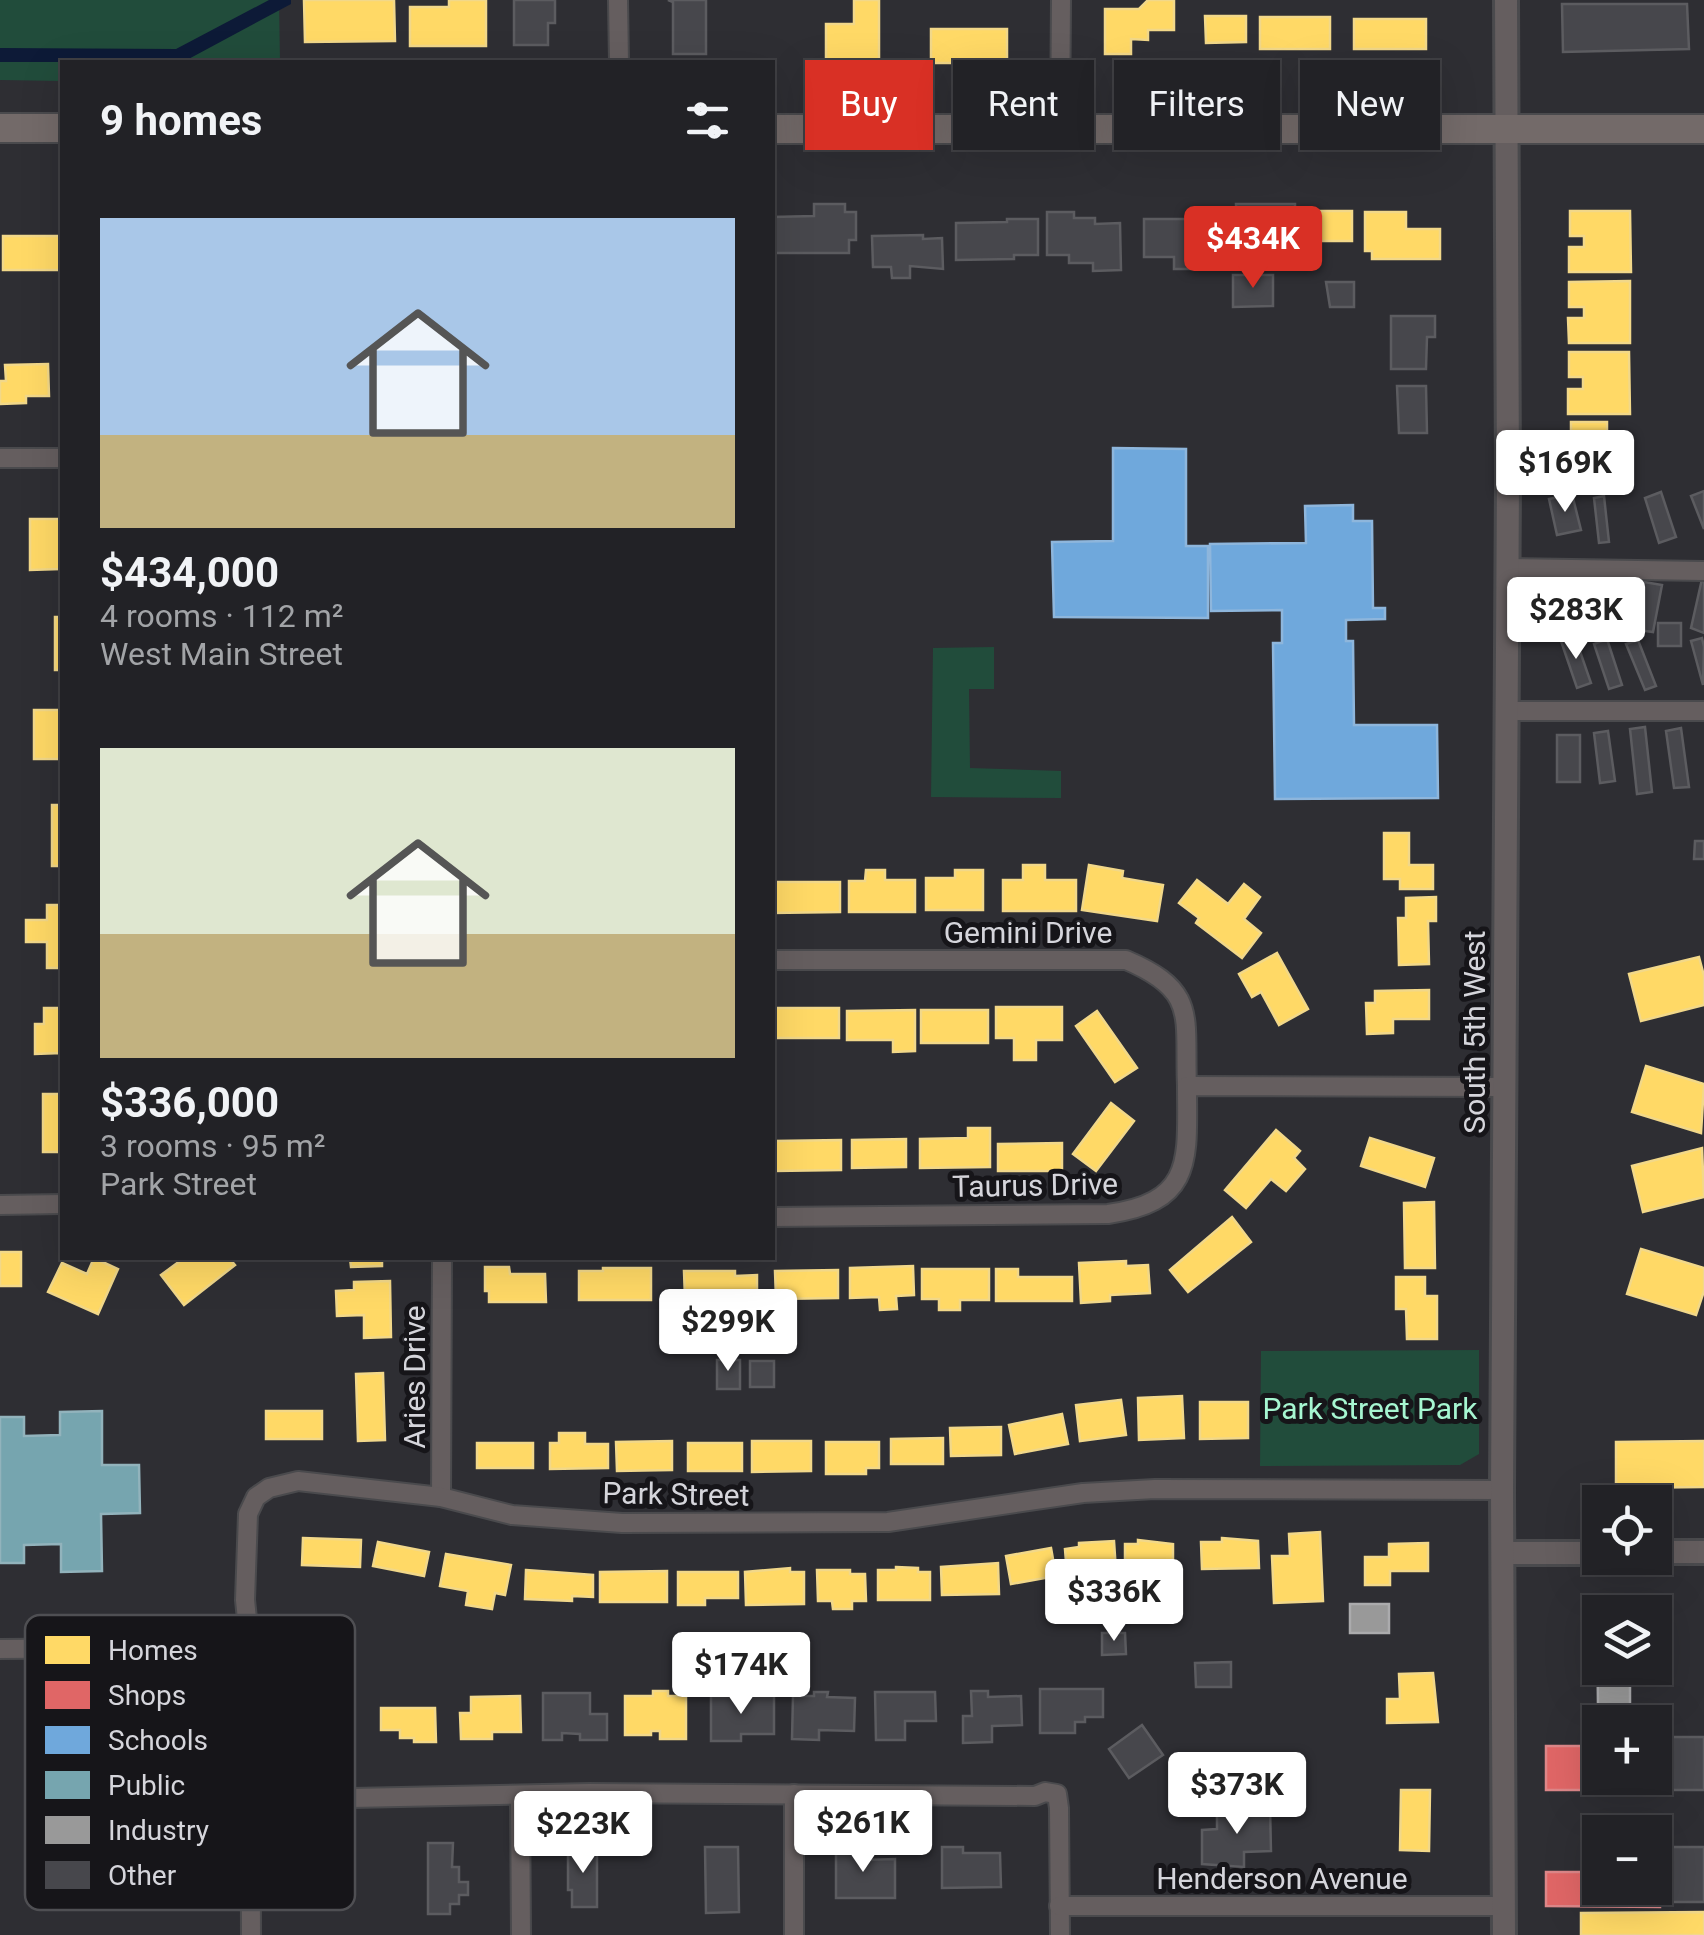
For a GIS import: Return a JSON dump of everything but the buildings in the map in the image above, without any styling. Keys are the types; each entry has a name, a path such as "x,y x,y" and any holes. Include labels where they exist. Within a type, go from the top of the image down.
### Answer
{"main road":[{"path":"0,128 60,128"},
{"path":"775,128 953,129"},
{"path":"1094,129 1704,129"}],"street":[{"path":"618,0 618,60"},
{"path":"1061,0 1061,60"},
{"name":"South 5th West","path":"1504,1935 1506,0"},
{"path":"0,458 60,458"},
{"path":"1506,568 1704,571"},
{"path":"1506,711 1704,712"},
{"name":"Gemini Drive","path":"775,960 1126,960 1167,982 1179,996 1184,1008 1188,1086"},
{"path":"1188,1086 1504,1087"},
{"name":"Taurus Drive","path":"775,1217 1108,1214 1135,1210 1172,1187 1180,1177 1187,1150 1188,1086"},
{"path":"0,1205 60,1204"},
{"name":"Aries Drive","path":"441,1498 442,1260"},
{"name":"Park Street","path":"247,1615 248,1514 256,1498 269,1488 298,1481 441,1498 512,1515 622,1523 888,1522 1083,1493 1155,1488 1502,1490"},
{"path":"1672,1552 1704,1552"},
{"path":"1504,1553 1582,1553"},
{"path":"0,1649 25,1649"},
{"path":"794,1794 794,1935"},
{"path":"355,1798 1057,1794 1060,1935"},
{"path":"520,1795 521,1935"},
{"name":"Henderson Avenue","path":"1060,1906 1505,1906"},
{"path":"251,1910 251,1935"}],"green space":[{"path":"0,0 279,0 280,60 60,60 60,81 0,80"},
{"path":"994,647 994,689 969,689 970,768 1061,771 1061,798 931,797 933,648"},
{"name":"Park Street Park","path":"1479,1350 1479,1454 1460,1465 1260,1466 1261,1351"}],"water":[{"path":"269,0 291,0 291,4 187,60 0,62 0,48 176,49"}]}
